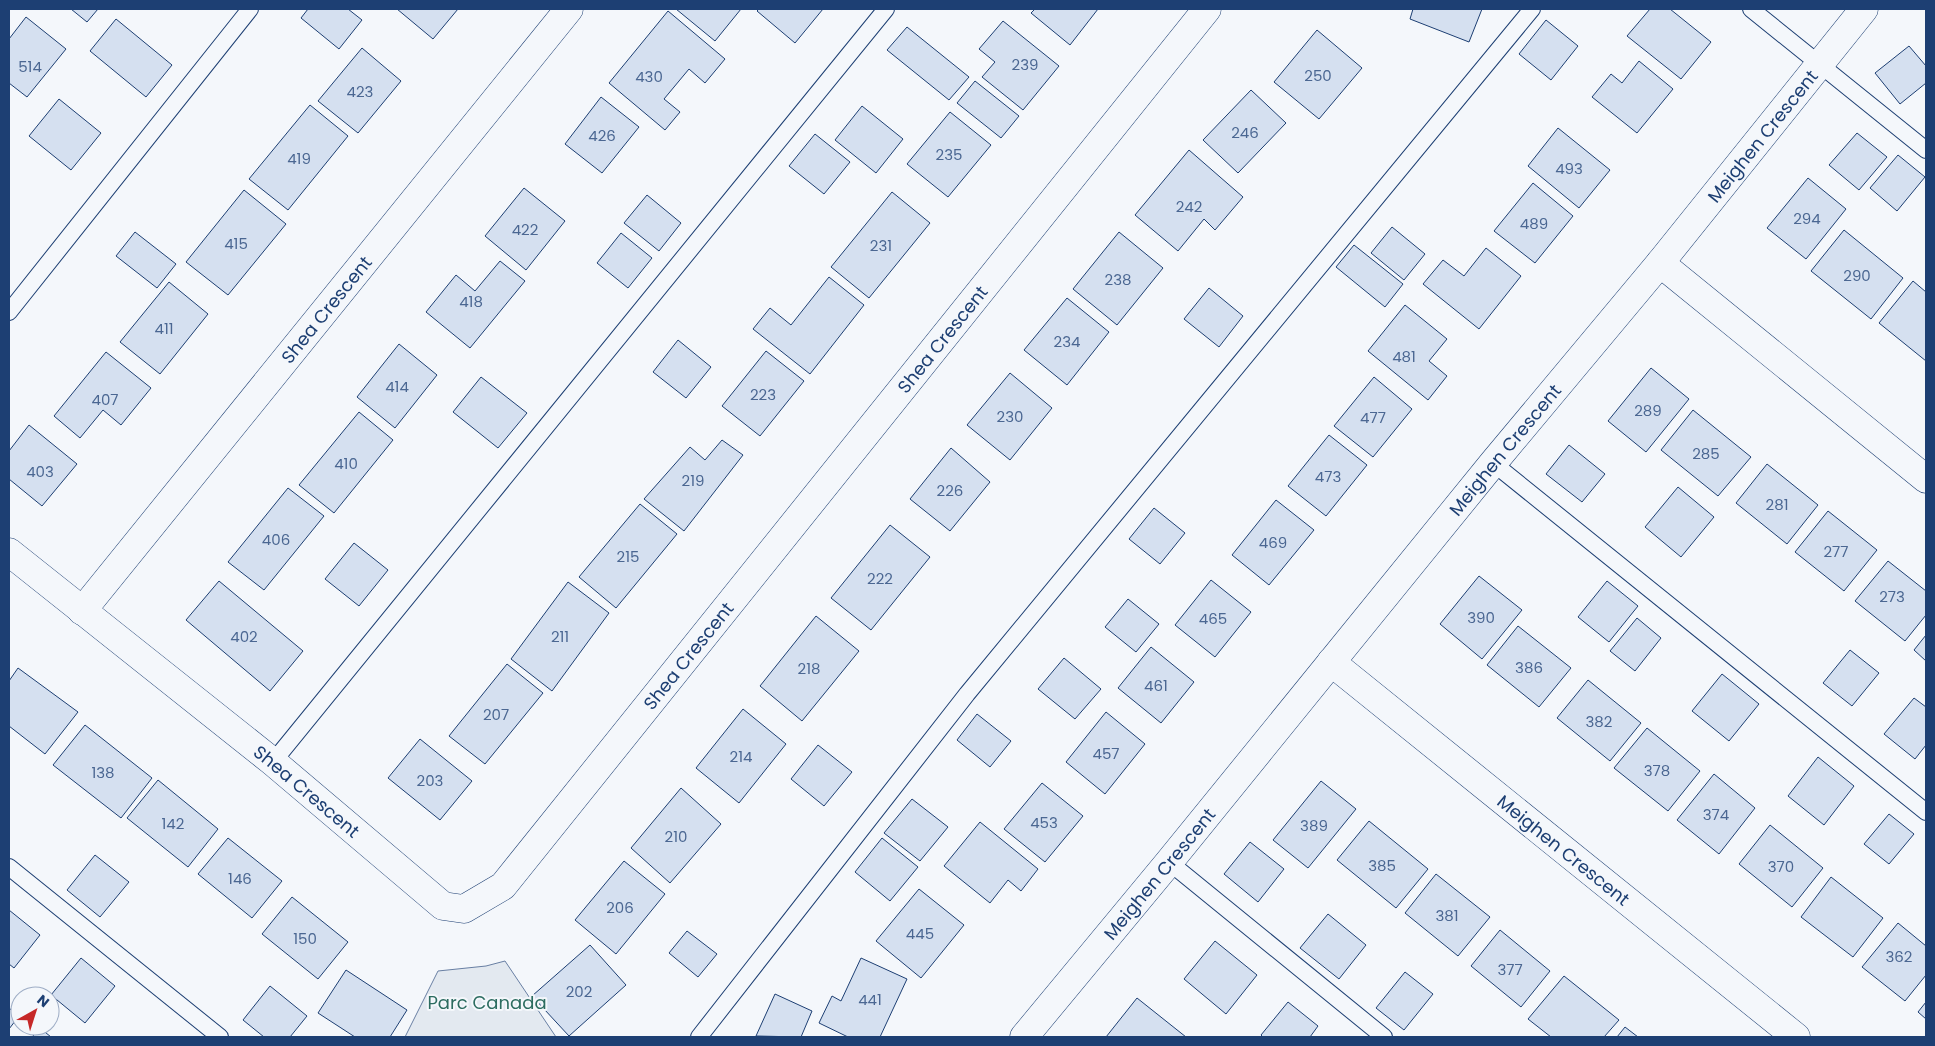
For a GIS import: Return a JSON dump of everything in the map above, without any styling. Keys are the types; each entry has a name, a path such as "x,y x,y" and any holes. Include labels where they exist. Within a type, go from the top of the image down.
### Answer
{"street":[{"name":"Shea Crescent","path":"82,611 570,9"},
{"name":"Shea Crescent","path":"9,552 273,762 443,906 464,909 503,886 1206,9"},
{"name":"Meighen Crescent","path":"1024,1037 1170,862 1493,463 1660,264 1864,9"},
{"path":"1660,264 1926,479"},
{"name":"Meighen Crescent","path":"1331,662 1796,1037"}],"lane":[{"path":"9,312 250,9"},
{"path":"273,762 886,9"},
{"path":"699,1037 957,707 1532,9"},
{"path":"1751,9 1926,150"},
{"path":"1493,463 1926,812"},
{"path":"1170,862 1384,1037"},
{"path":"9,867 220,1037"}],"green space":[{"name":"Parc Canada","path":"505,961 556,1037 405,1037 438,971 486,966"}],"building":[{"path":"71,9 98,9 87,22"},
{"path":"308,9 348,9 362,20 339,49 301,18"},
{"path":"397,9 458,9 433,39"},
{"path":"676,9 741,9 715,41"},
{"path":"759,9 823,9 795,43 757,11"},
{"path":"1035,9 1098,9 1070,45 1031,13"},
{"path":"1413,9 1482,9 1469,42 1410,19"},
{"path":"1650,9 1670,9 1711,42 1681,79 1627,36"},
{"path":"668,11 725,59 705,83 689,69 664,99 680,112 665,130 609,83"},
{"path":"26,17 66,49 27,97 9,83 9,39"},
{"path":"116,19 172,65 146,97 90,51"},
{"path":"1546,20 1578,46 1551,80 1519,54"},
{"path":"1003,21 1059,66 1023,110 982,77 995,62 979,49"},
{"path":"907,27 969,77 949,100 887,50"},
{"path":"1317,30 1362,68 1319,119 1274,82"},
{"path":"1909,46 1926,66 1926,83 1900,104 1875,73"},
{"path":"362,48 401,81 358,133 318,101"},
{"path":"1639,61 1673,89 1637,133 1592,97 1611,74 1622,83"},
{"path":"975,81 1019,116 1001,138 957,103"},
{"path":"1251,90 1286,123 1238,173 1203,140"},
{"path":"601,97 639,127 602,173 565,144"},
{"path":"59,99 101,133 71,170 29,136"},
{"path":"310,105 348,136 288,210 249,179"},
{"path":"862,106 903,139 876,173 835,140"},
{"path":"950,112 991,145 948,197 907,164"},
{"path":"1558,128 1610,170 1579,208 1528,166"},
{"path":"1857,133 1887,157 1859,190 1829,165"},
{"path":"815,134 850,162 824,194 789,166"},
{"path":"1189,150 1243,197 1215,230 1204,219 1178,251 1135,215"},
{"path":"1898,155 1925,177 1897,211 1870,188"},
{"path":"1808,178 1846,209 1806,259 1767,228"},
{"path":"1533,183 1573,216 1535,263 1494,231"},
{"path":"524,188 565,221 526,270 485,236"},
{"path":"244,190 286,224 228,295 186,262"},
{"path":"892,192 930,223 869,298 831,267"},
{"path":"647,195 681,223 659,251 624,223"},
{"path":"1392,227 1425,254 1404,280 1371,253"},
{"path":"1844,230 1903,278 1871,319 1811,271"},
{"path":"135,232 176,264 157,288 116,256"},
{"path":"1119,232 1163,268 1117,325 1073,289"},
{"path":"621,233 652,258 628,288 597,263"},
{"path":"1354,245 1403,284 1385,307 1336,267"},
{"path":"1486,248 1521,276 1479,329 1423,284 1443,260 1464,276"},
{"path":"500,261 525,281 470,348 426,312 456,275 475,291"},
{"path":"829,277 864,305 810,374 753,329 770,308 791,325"},
{"path":"1913,281 1926,292 1926,361 1879,323"},
{"path":"169,282 208,314 160,374 120,342"},
{"path":"1209,288 1243,316 1219,347 1184,319"},
{"path":"1067,298 1109,332 1067,385 1024,350"},
{"path":"1405,305 1447,339 1429,361 1447,376 1428,400 1368,351"},
{"path":"678,340 711,367 686,398 653,372"},
{"path":"399,344 437,375 395,428 357,397"},
{"path":"766,351 804,381 760,436 722,406"},
{"path":"106,352 151,388 121,425 103,410 80,438 54,416"},
{"path":"1651,368 1689,399 1646,452 1608,421"},
{"path":"1010,373 1052,408 1010,460 967,425"},
{"path":"481,377 527,413 498,448 453,412"},
{"path":"1374,377 1412,409 1373,457 1334,426"},
{"path":"1693,410 1751,457 1718,496 1661,450"},
{"path":"359,412 393,440 334,513 299,485"},
{"path":"29,425 77,464 42,506 9,479 9,451"},
{"path":"1329,435 1367,465 1326,516 1288,486"},
{"path":"722,440 743,455 684,531 644,499 690,447 705,460"},
{"path":"1569,445 1605,474 1582,502 1546,474"},
{"path":"951,448 990,482 950,531 910,499"},
{"path":"1767,464 1818,505 1787,544 1736,503"},
{"path":"1678,487 1714,517 1681,557 1645,527"},
{"path":"288,488 324,516 264,590 228,562"},
{"path":"1276,500 1314,530 1269,585 1232,555"},
{"path":"640,504 677,534 616,608 579,577"},
{"path":"1154,508 1185,533 1160,564 1129,539"},
{"path":"1828,511 1877,550 1844,591 1795,552"},
{"path":"890,525 930,557 871,630 831,598"},
{"path":"354,543 388,570 359,606 325,579"},
{"path":"1888,561 1926,591 1926,615 1905,641 1855,601"},
{"path":"1479,576 1522,610 1482,659 1440,624"},
{"path":"1211,580 1251,612 1215,657 1175,625"},
{"path":"219,581 303,651 270,691 186,620"},
{"path":"1607,581 1638,606 1609,642 1578,617"},
{"path":"568,582 609,613 552,691 511,659"},
{"path":"1128,599 1159,624 1136,652 1105,627"},
{"path":"816,616 859,651 802,721 760,686"},
{"path":"1637,618 1661,638 1635,671 1610,651"},
{"path":"1518,626 1571,668 1539,707 1487,665"},
{"path":"1926,635 1926,661 1914,650"},
{"path":"1151,647 1194,682 1161,723 1118,688"},
{"path":"1850,650 1879,673 1852,706 1823,683"},
{"path":"1064,658 1101,689 1075,719 1038,689"},
{"path":"507,664 543,693 485,764 449,736"},
{"path":"18,668 78,712 45,754 9,726 9,681"},
{"path":"1722,674 1759,704 1729,741 1692,711"},
{"path":"1588,680 1641,723 1610,761 1557,718"},
{"path":"1914,698 1926,707 1926,745 1915,759 1884,734"},
{"path":"743,709 786,744 739,803 696,768"},
{"path":"1106,712 1145,744 1105,794 1066,762"},
{"path":"977,714 1011,741 990,767 957,740"},
{"path":"85,725 152,778 121,818 53,765"},
{"path":"1647,728 1700,771 1668,811 1614,768"},
{"path":"420,739 472,781 440,820 388,778"},
{"path":"818,745 852,772 824,806 791,779"},
{"path":"1818,757 1854,786 1824,825 1788,796"},
{"path":"1714,774 1755,808 1719,854 1677,820"},
{"path":"158,780 218,829 188,867 127,818"},
{"path":"1321,781 1356,809 1308,868 1273,840"},
{"path":"1042,783 1083,816 1045,862 1004,829"},
{"path":"681,788 721,824 670,883 631,848"},
{"path":"912,799 948,827 920,861 884,833"},
{"path":"1889,814 1914,834 1889,864 1864,844"},
{"path":"1369,821 1428,869 1396,908 1337,860"},
{"path":"980,822 1038,869 1021,891 1008,880 990,903 944,866"},
{"path":"1770,825 1823,868 1792,907 1739,864"},
{"path":"228,838 282,881 252,918 198,874"},
{"path":"882,838 918,867 890,901 855,872"},
{"path":"1250,842 1284,869 1258,902 1224,874"},
{"path":"95,855 129,882 100,917 67,890"},
{"path":"624,861 665,894 616,954 575,920"},
{"path":"1436,874 1490,917 1458,956 1405,913"},
{"path":"1831,877 1883,918 1853,957 1801,917"},
{"path":"919,889 964,925 921,978 876,941"},
{"path":"292,897 348,942 318,979 262,934"},
{"path":"9,910 40,935 14,968 9,964"},
{"path":"1328,914 1366,945 1339,979 1300,948"},
{"path":"1898,923 1926,946 1926,975 1905,1001 1862,967"},
{"path":"1500,930 1550,971 1521,1007 1471,966"},
{"path":"687,931 717,954 698,977 669,953"},
{"path":"1215,941 1257,975 1226,1014 1184,979"},
{"path":"590,945 626,985 569,1036 532,996"},
{"path":"81,958 115,986 85,1023 60,1002 60,986 58,986"},
{"path":"861,958 907,979 880,1037 848,1037 819,1023 832,996 841,1001"},
{"path":"346,970 407,1010 390,1037 355,1037 318,1013"},
{"path":"1405,972 1433,994 1404,1030 1376,1008"},
{"path":"1564,976 1619,1020 1604,1037 1551,1037 1528,1019"},
{"path":"270,986 307,1016 290,1037 264,1037 243,1020"},
{"path":"775,994 812,1011 801,1037 756,1036"},
{"path":"1137,998 1186,1037 1106,1037"},
{"path":"1288,1002 1318,1026 1310,1037 1263,1037 1261,1035"},
{"path":"1926,1002 1926,1019 1918,1012"},
{"path":"9,1008 10,1028 9,1029"},
{"path":"1625,1027 1638,1037 1617,1037"},
{"path":"50,1036 51,1037 32,1037"}]}
